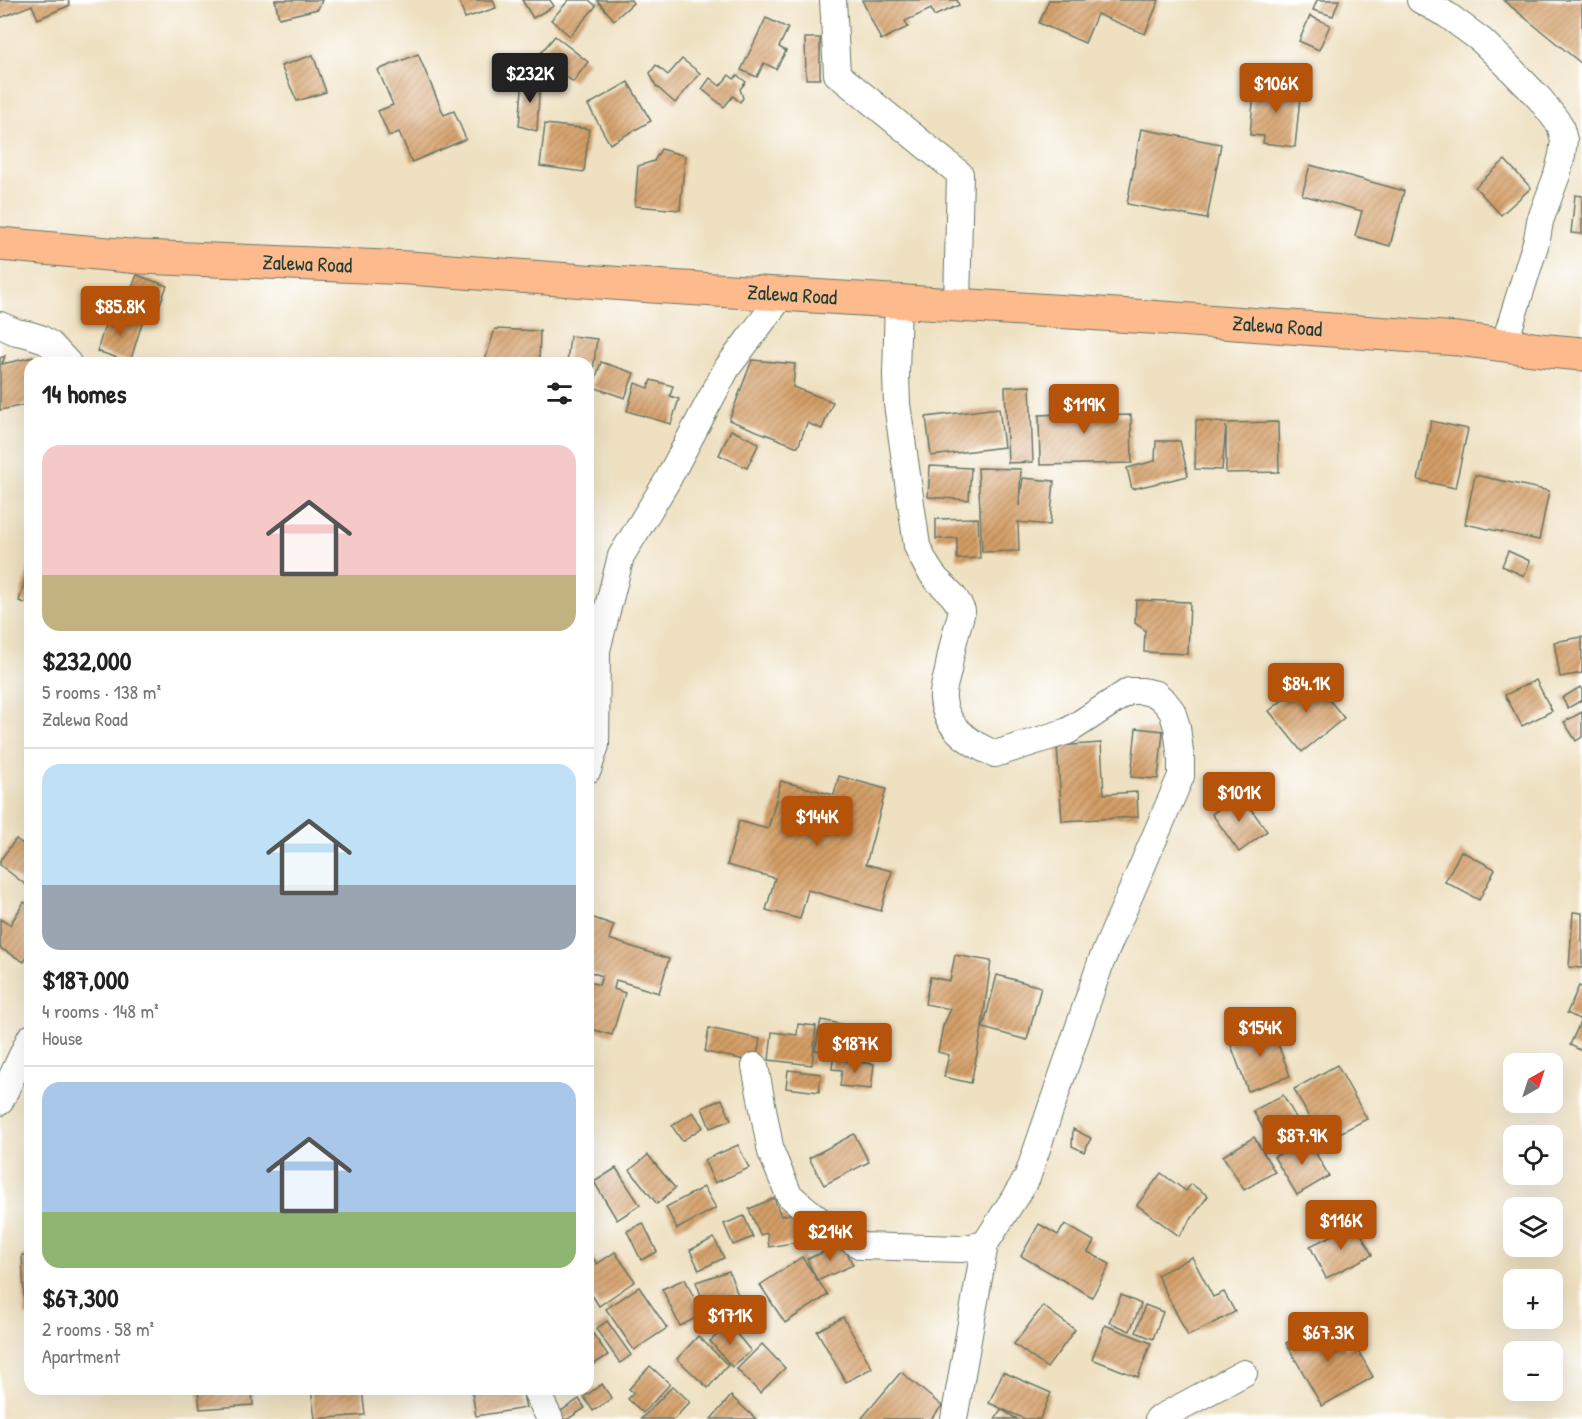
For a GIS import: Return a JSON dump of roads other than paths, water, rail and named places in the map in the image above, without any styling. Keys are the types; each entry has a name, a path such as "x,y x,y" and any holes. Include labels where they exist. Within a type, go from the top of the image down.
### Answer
{"highway":[{"name":"Zalewa Road","path":"0,244 140,257 410,268 652,286 1149,316 1458,339 1582,354"}],"street":[{"path":"833,0 837,74 960,174 957,305"},
{"path":"1420,0 1447,15 1481,40 1517,75 1560,125 1564,140 1554,185 1540,221 1537,239 1504,345"},
{"path":"594,751 596,745 597,650 621,556 666,483 727,368 783,294"},
{"path":"898,301 897,395 917,546 930,571 955,597 962,611 953,642 942,698 948,717 958,732 968,740 995,754 1068,731 1129,691 1142,691 1156,694 1172,711 1177,727 1180,752 1181,776 1101,962 1027,1178 986,1244 954,1419"},
{"path":"0,325 39,338 50,344 62,357"},
{"path":"0,1102 24,1051"},
{"path":"755,1066 771,1152 789,1196 819,1220 861,1246 961,1249 986,1244"},
{"path":"1158,1419 1244,1373"},
{"path":"538,1395 550,1419"}]}
